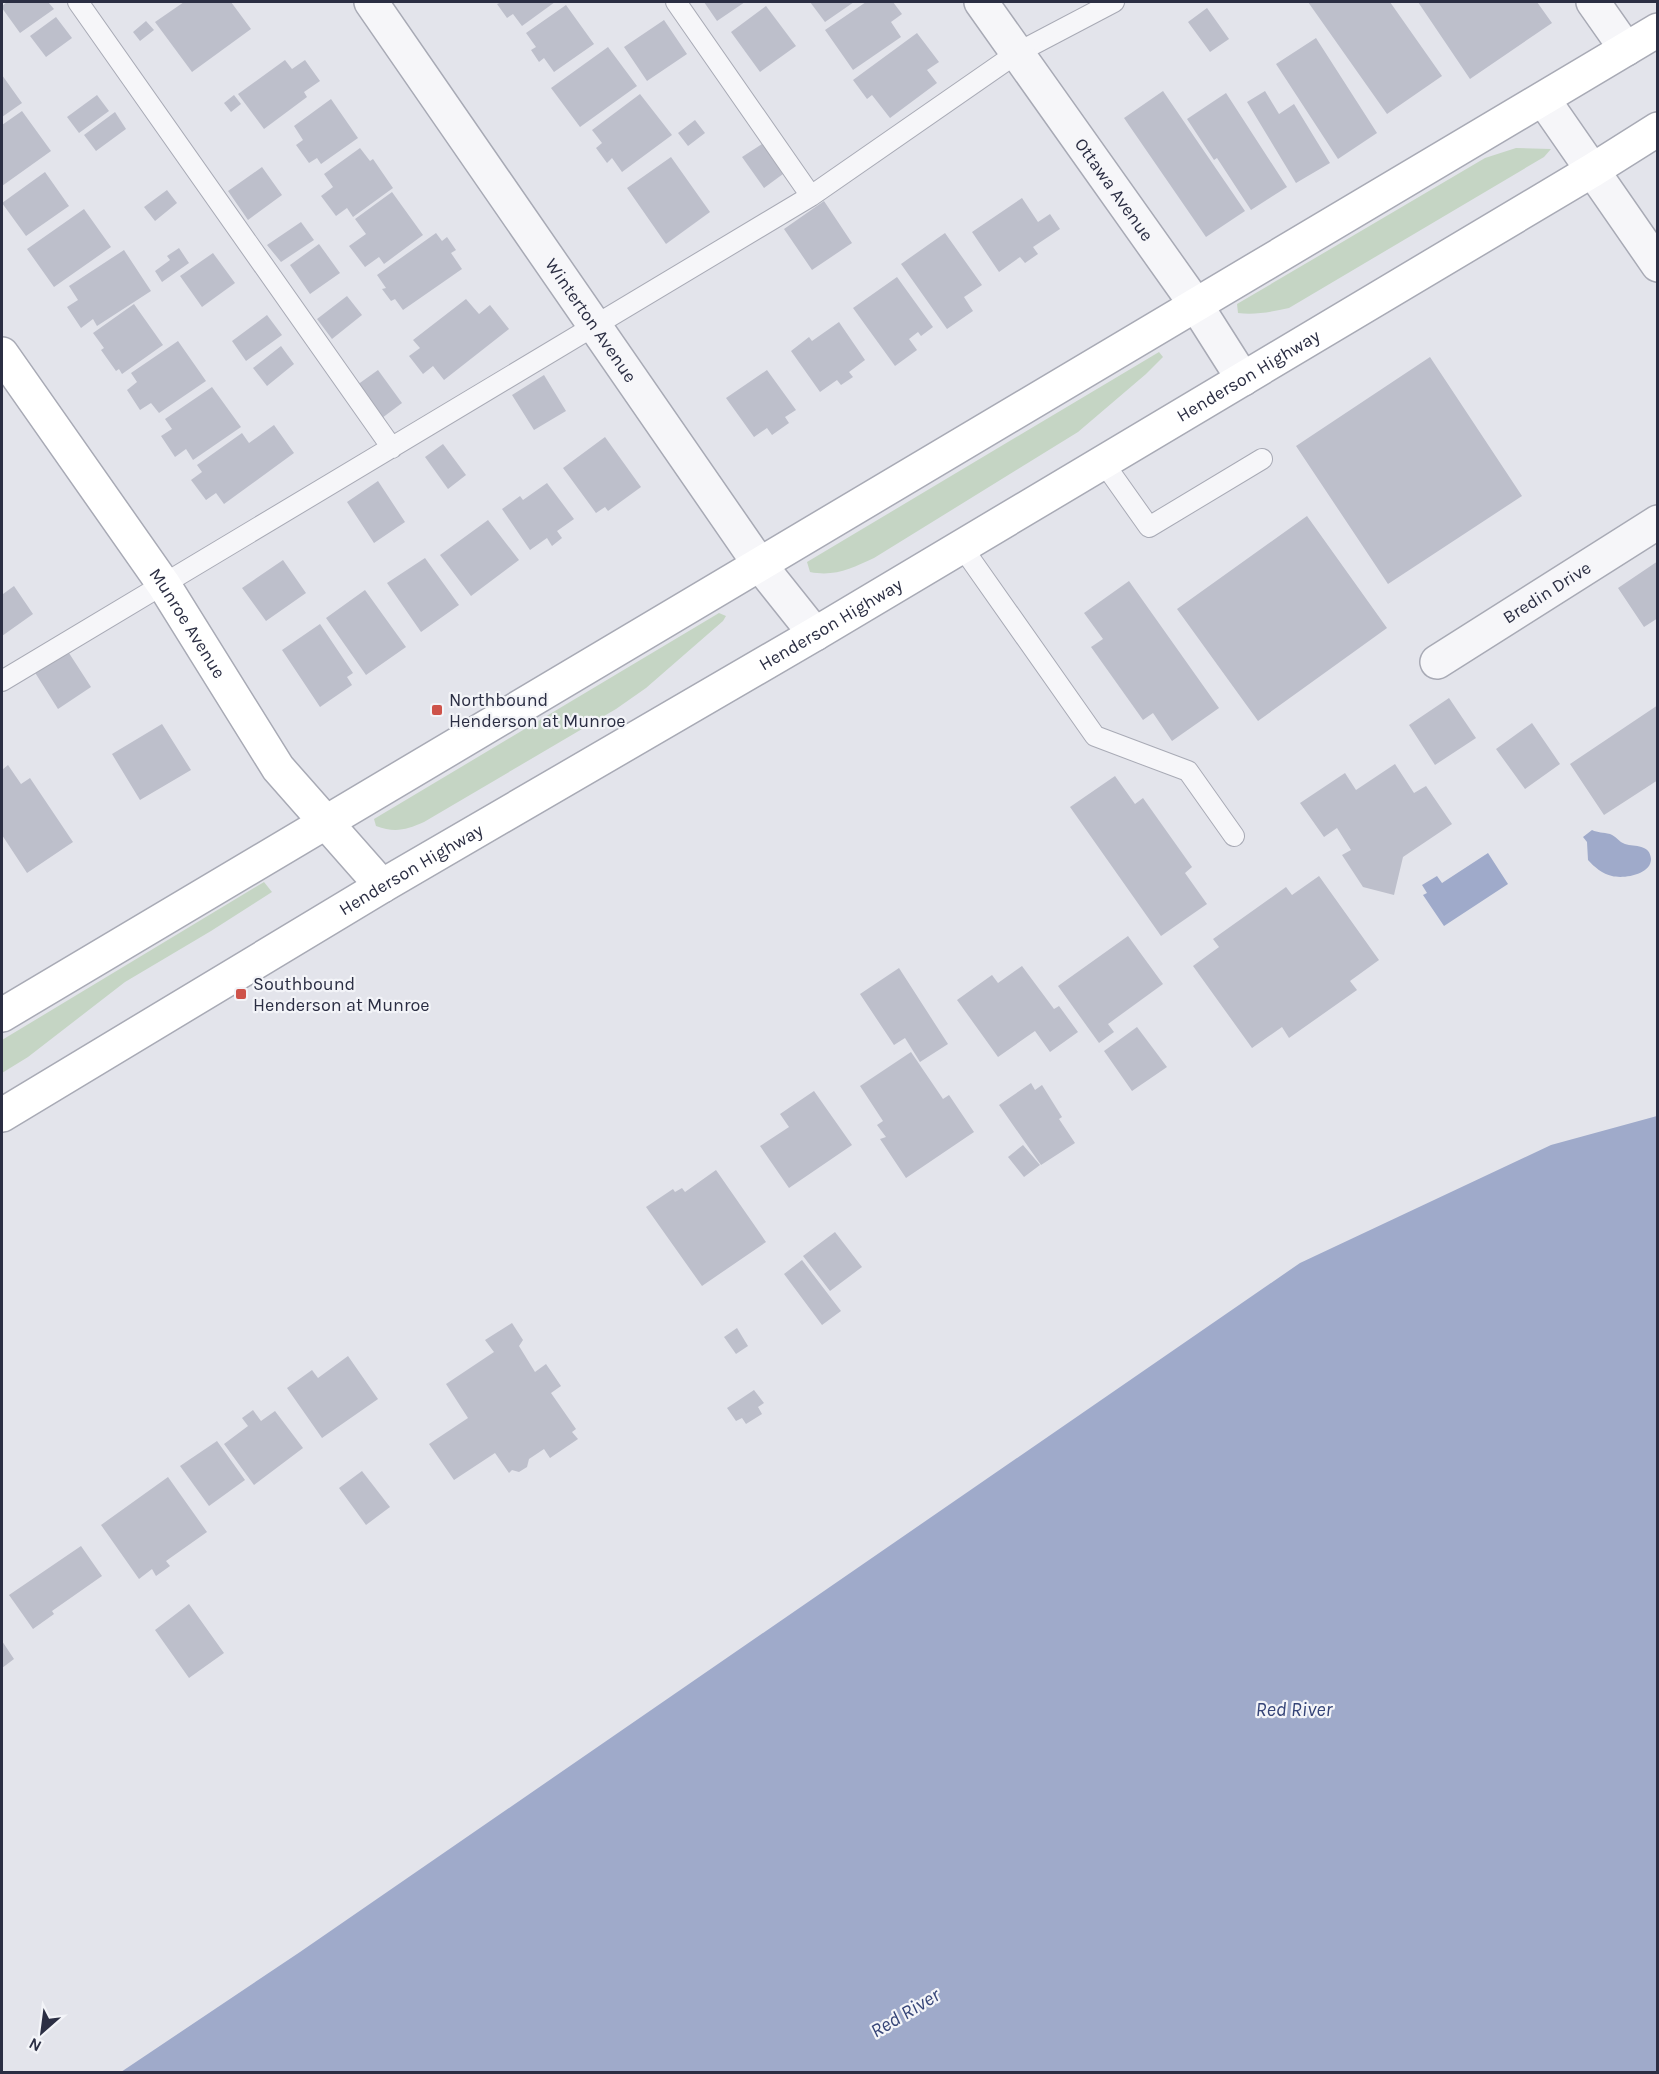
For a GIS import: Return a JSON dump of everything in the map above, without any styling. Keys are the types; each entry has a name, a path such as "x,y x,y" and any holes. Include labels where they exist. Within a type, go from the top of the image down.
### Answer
{"main road":[{"path":"2,1015 1658,30"},
{"name":"Henderson Highway","path":"2,1115 382,886 962,547 1658,129"},
{"name":"Munroe Avenue","path":"2,354 164,585 278,768 324,823 382,886"}],"street":[{"name":"Winterton Avenue","path":"371,2 760,565 815,634"},
{"name":"Ottawa Avenue","path":"981,2 1196,305 1243,379"},
{"path":"1593,2 1626,49"},
{"path":"1543,99 1658,265"},
{"name":"Bredin Drive","path":"1437,662 1658,522"}],"lane":[{"path":"78,2 392,448"},
{"path":"676,2 811,196"},
{"path":"2,681 811,196 1017,53 1113,2"},
{"path":"1103,462 1149,527 1262,459"},
{"path":"962,547 1095,736 1188,771 1234,836"}],"green space":[{"path":"1516,148 1551,149 1544,157 1289,308 1264,313 1238,313 1237,304 1485,158"},
{"path":"1159,352 1163,357 1146,374 1078,432 874,558 835,572 810,572 807,562"},
{"path":"719,613 726,616 723,621 646,688 616,709 424,822 400,830 376,826 374,819"},
{"path":"264,882 272,892 125,982 28,1057 2,1073 2,1040"}],"water":[{"path":"1592,830 1610,834 1625,844 1645,848 1650,854 1650,864 1636,875 1617,877 1602,872 1588,860 1587,842 1583,837"},
{"path":"1488,853 1508,884 1444,926 1423,895 1427,893 1422,885 1437,876 1442,883"},
{"name":"Red River","path":"1657,1116 1657,2072 121,2072 300,1952 1300,1263 1551,1145"}],"building":[{"path":"7,2 48,2 54,9 20,33 2,8"},
{"path":"184,2 231,2 251,29 192,72 155,22"},
{"path":"502,2 555,2 522,26 513,14 507,18 497,4"},
{"path":"704,2 745,2 717,21"},
{"path":"810,2 854,2 825,22"},
{"path":"866,2 893,2 902,14 891,22 901,37 853,70 825,30"},
{"path":"1308,2 1390,2 1442,76 1387,114"},
{"path":"1418,2 1537,2 1552,23 1470,79"},
{"path":"566,5 594,44 554,72 544,58 539,62 531,50 536,47 526,33"},
{"path":"766,6 796,46 760,72 731,32"},
{"path":"1207,8 1229,39 1210,52 1188,22"},
{"path":"56,17 72,38 46,57 30,36"},
{"path":"664,20 687,54 647,81 624,47"},
{"path":"146,21 154,30 140,41 133,32"},
{"path":"917,33 939,62 927,70 937,83 890,118 872,95 867,99 853,80"},
{"path":"1316,38 1377,133 1338,159 1276,64"},
{"path":"608,47 637,86 580,127 551,88"},
{"path":"285,60 292,69 305,60 320,81 304,92 307,97 264,129 238,94"},
{"path":"2,75 22,103 2,117"},
{"path":"1163,91 1245,211 1206,237 1124,118"},
{"path":"1265,91 1279,114 1294,104 1330,163 1296,183 1247,102"},
{"path":"1226,93 1287,187 1251,210 1217,158 1214,160 1187,119"},
{"path":"640,94 672,135 622,172 612,158 607,163 596,148 602,143 592,130"},
{"path":"97,95 109,111 79,133 67,117"},
{"path":"234,95 241,104 231,112 224,103"},
{"path":"331,99 358,138 321,164 317,158 309,163 296,145 303,140 294,126"},
{"path":"22,111 51,151 2,186 2,125"},
{"path":"115,112 126,129 96,151 84,135"},
{"path":"695,120 705,133 688,146 678,133"},
{"path":"762,144 783,174 764,188 742,157"},
{"path":"360,148 370,161 373,159 393,188 353,217 347,208 336,216 321,196 333,187 324,174"},
{"path":"671,157 710,212 666,244 627,188"},
{"path":"262,167 282,195 248,220 228,191"},
{"path":"45,172 69,206 26,236 2,203"},
{"path":"167,190 177,203 155,221 144,207"},
{"path":"392,192 423,235 384,264 379,257 365,267 349,246 366,234 355,219"},
{"path":"1022,198 1038,222 1050,214 1060,229 1033,247 1038,254 1025,263 1020,257 999,272 972,232"},
{"path":"824,201 852,243 812,270 784,229"},
{"path":"84,209 111,247 54,287 27,249"},
{"path":"301,222 314,240 281,262 267,245"},
{"path":"436,233 442,241 447,237 456,250 451,253 462,269 403,310 395,299 391,301 382,289 386,288 377,275"},
{"path":"945,233 982,285 964,297 973,311 947,329 901,264"},
{"path":"319,244 340,273 310,294 290,265"},
{"path":"179,248 189,263 162,282 155,271 170,260 167,256"},
{"path":"124,250 151,291 97,326 93,319 81,328 67,307 78,300 69,286"},
{"path":"213,253 235,283 202,307 180,276"},
{"path":"897,277 933,327 921,336 918,332 909,339 917,350 895,366 853,308"},
{"path":"347,296 362,315 332,339 317,319"},
{"path":"466,299 479,314 490,305 509,329 444,380 433,366 423,374 409,356 420,348 413,340"},
{"path":"134,304 163,345 122,374 119,369 116,371 101,350 104,348 93,333"},
{"path":"267,315 282,335 246,361 232,341"},
{"path":"839,322 865,360 849,372 853,377 841,385 837,380 820,392 791,351 809,337 812,341"},
{"path":"178,341 206,381 159,413 151,403 140,410 127,390 137,382 131,373"},
{"path":"281,346 294,364 267,386 253,368"},
{"path":"1430,357 1522,496 1388,584 1296,446"},
{"path":"378,370 402,403 382,418 357,385"},
{"path":"767,370 796,410 785,417 789,423 772,435 767,428 754,437 726,398"},
{"path":"544,375 566,411 534,430 512,395"},
{"path":"212,387 241,427 193,460 186,449 175,457 161,436 172,429 165,419"},
{"path":"274,425 294,453 224,504 216,493 206,500 191,480 202,472 197,465 242,433 249,443"},
{"path":"605,437 641,487 608,511 605,507 596,513 563,468"},
{"path":"443,444 466,475 448,489 425,457"},
{"path":"378,481 405,522 374,543 347,502"},
{"path":"547,483 574,519 557,531 562,538 552,546 547,538 530,550 502,509 520,496 523,500"},
{"path":"1307,516 1387,628 1258,721 1177,609"},
{"path":"488,520 519,560 471,596 440,555"},
{"path":"425,558 459,605 421,632 387,583"},
{"path":"283,560 306,593 266,621 242,588"},
{"path":"1658,561 1658,618 1644,627 1618,588"},
{"path":"1129,581 1219,708 1172,741 1153,713 1143,720 1091,647 1103,639 1084,613"},
{"path":"14,586 33,614 2,636 2,592 3,594"},
{"path":"365,590 406,647 366,675 326,618"},
{"path":"320,624 353,673 347,677 352,685 320,707 282,650"},
{"path":"67,650 91,687 58,709 34,671"},
{"path":"1449,698 1476,738 1435,765 1409,725"},
{"path":"1658,705 1658,780 1604,815 1570,764"},
{"path":"1532,723 1560,764 1525,789 1496,749"},
{"path":"162,724 191,770 140,800 112,754"},
{"path":"1395,764 1414,793 1426,786 1452,824 1403,857 1394,895 1363,887 1342,855 1351,850 1337,828 1324,837 1300,803 1345,773 1356,790"},
{"path":"8,765 21,784 30,778 73,842 27,873 2,835 2,770"},
{"path":"1115,776 1135,804 1143,798 1192,867 1185,873 1207,904 1161,936 1070,807"},
{"path":"1319,876 1379,960 1350,981 1357,990 1289,1038 1282,1027 1252,1048 1193,966 1219,947 1213,939 1286,887 1292,895"},
{"path":"1128,936 1163,984 1108,1024 1114,1032 1099,1043 1058,986"},
{"path":"1022,966 1054,1009 1059,1006 1078,1032 1050,1052 1035,1031 998,1057 957,1000 992,975 998,983"},
{"path":"899,968 948,1044 920,1062 905,1038 894,1045 860,994"},
{"path":"1137,1027 1167,1067 1132,1091 1104,1051"},
{"path":"911,1052 943,1099 949,1095 974,1132 906,1178 880,1139 886,1137 877,1125 883,1121 860,1086"},
{"path":"1031,1083 1035,1090 1042,1085 1062,1117 1059,1119 1075,1143 1041,1165 999,1105"},
{"path":"814,1091 852,1145 789,1188 760,1146 789,1127 780,1114"},
{"path":"1023,1145 1040,1165 1024,1177 1008,1157"},
{"path":"716,1170 766,1242 702,1286 646,1207 673,1189 675,1192 682,1188 685,1192"},
{"path":"835,1232 862,1267 830,1291 803,1256"},
{"path":"802,1260 841,1311 822,1325 784,1274"},
{"path":"512,1323 523,1340 519,1346 535,1372 546,1364 561,1386 551,1393 576,1429 572,1432 578,1439 550,1458 544,1449 529,1459 527,1467 519,1472 512,1470 509,1473 495,1453 454,1480 429,1444 468,1418 446,1384 494,1352 485,1340"},
{"path":"737,1328 748,1346 736,1354 724,1337"},
{"path":"348,1356 378,1399 322,1438 287,1388 312,1370 318,1378"},
{"path":"754,1390 764,1403 758,1407 762,1414 746,1424 742,1418 736,1421 727,1408"},
{"path":"253,1410 261,1421 275,1411 303,1448 254,1485 224,1444 248,1426 242,1418"},
{"path":"217,1441 245,1480 209,1506 180,1466"},
{"path":"362,1471 390,1507 366,1525 339,1488"},
{"path":"168,1477 207,1532 166,1561 170,1566 156,1576 152,1569 139,1579 101,1525"},
{"path":"81,1546 102,1576 52,1611 54,1614 33,1629 9,1595"},
{"path":"189,1604 224,1653 189,1678 155,1630"},
{"path":"2,1641 14,1659 2,1668"}],"place":[{"name":"Northbound Henderson at Munroe","path":"437,710"},
{"name":"Southbound Henderson at Munroe","path":"241,994"}]}
